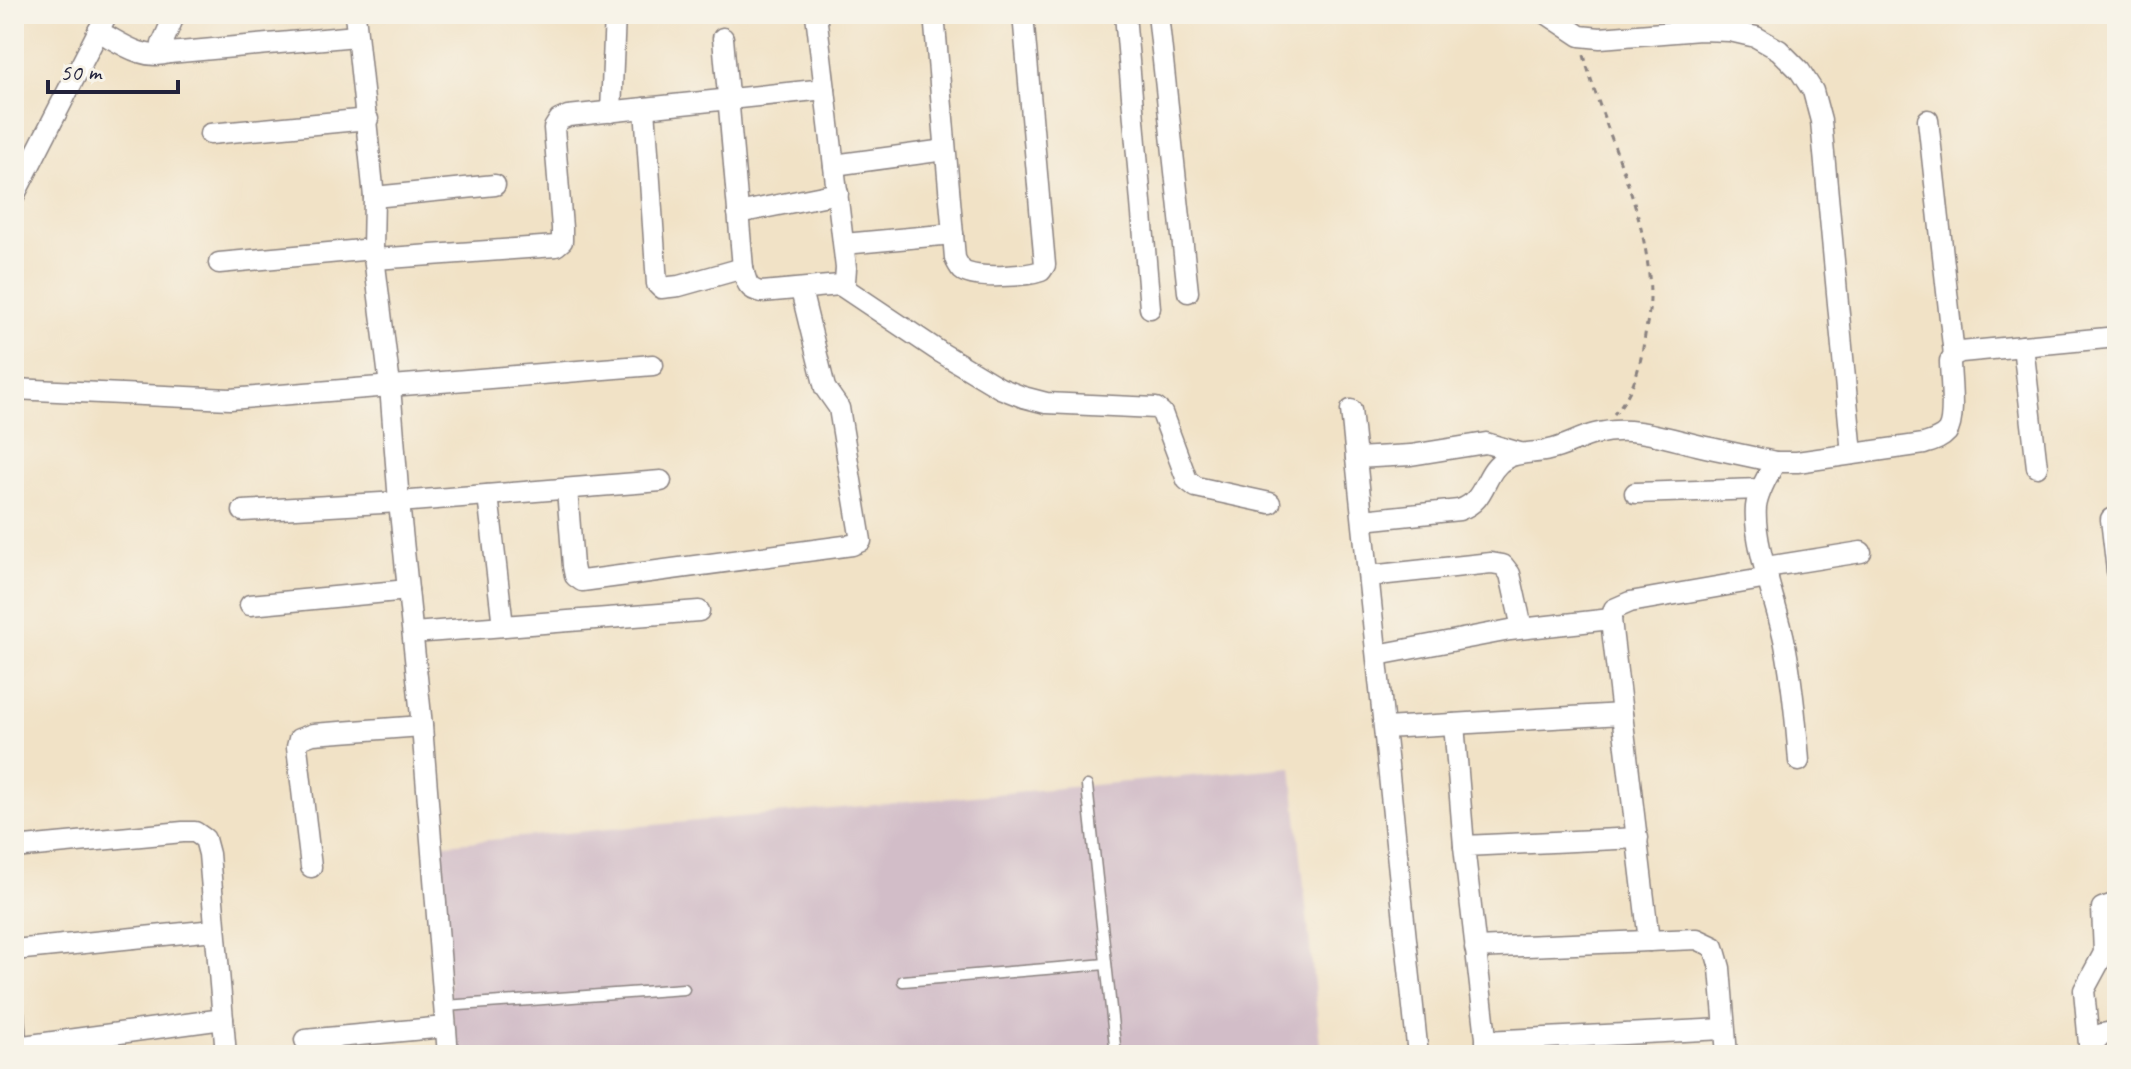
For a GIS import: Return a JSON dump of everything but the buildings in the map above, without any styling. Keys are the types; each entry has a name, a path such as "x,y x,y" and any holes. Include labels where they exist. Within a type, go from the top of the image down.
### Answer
{"street":[{"path":"169,53 162,44 175,14"},
{"path":"355,14 368,119 374,197 374,254 390,386 422,726 448,1055"},
{"path":"611,112 615,14"},
{"path":"816,14 844,244 846,275 840,285"},
{"path":"934,14 955,258 961,269 970,274 1033,274 1045,265 1023,14"},
{"path":"1125,14 1150,308"},
{"path":"1158,14 1188,292"},
{"path":"1547,14 1580,36 1600,38 1700,30 1730,31 1756,37 1779,50 1800,71 1813,91 1821,121 1852,454"},
{"path":"14,196 102,23 143,54 152,56 356,36"},
{"path":"723,38 743,268 747,285 753,291 840,285 940,352 1000,388 1023,397 1046,403 1156,408 1162,413 1187,480 1196,487 1270,503"},
{"path":"219,263 556,246 562,241 554,128 559,120 568,116 825,89"},
{"path":"645,108 657,284 661,288 679,286 743,268"},
{"path":"210,134 368,119"},
{"path":"1928,120 1954,355"},
{"path":"834,165 945,150"},
{"path":"374,197 495,185"},
{"path":"738,213 838,193"},
{"path":"844,244 953,234"},
{"path":"567,489 573,566 575,576 582,581 861,541 839,408 825,388 801,290"},
{"path":"1363,520 1459,510 1471,506 1480,498 1492,471 1505,459 1520,453 1548,451 1595,434 1623,430 1647,432 1775,462 1924,444 1937,440 1947,432 1951,423 1950,361 1954,355 2117,337"},
{"path":"2023,346 2037,467"},
{"path":"14,389 230,399 653,365"},
{"path":"1351,410 1418,1055"},
{"path":"1356,458 1411,455 1486,443 1520,453"},
{"path":"1775,462 1756,507 1767,572 1784,639 1794,700 1799,761"},
{"path":"243,511 661,481"},
{"path":"1635,493 1761,489"},
{"path":"488,495 503,626"},
{"path":"2111,519 2117,571"},
{"path":"1649,941 1611,619 1614,609 1621,604 1861,552"},
{"path":"1369,576 1491,563 1503,565 1510,574 1522,628"},
{"path":"250,605 408,590"},
{"path":"413,633 699,611"},
{"path":"1377,655 1522,628 1611,619"},
{"path":"1385,728 1622,714"},
{"path":"1454,724 1464,846 1487,1048 1542,1046 1724,1029"},
{"path":"311,867 297,747 299,739 313,734 422,726"},
{"path":"14,848 195,832 205,839 209,854 226,1055"},
{"path":"1464,846 1638,838"},
{"path":"2090,1051 2084,990 2104,953 2102,908 2117,903"},
{"path":"14,950 214,930"},
{"path":"1475,948 1697,939 1714,947 1720,968 1727,1055"},
{"path":"14,1014 16,1051 223,1019"},
{"path":"305,1040 445,1027"},
{"path":"2090,1051 2102,1034 2117,1031"}],"lane":[{"path":"1087,786 1116,1055"},
{"path":"903,981 1106,964"},
{"path":"445,1006 684,989"}],"path":[{"path":"1580,36 1592,82 1640,226 1650,300 1643,352 1635,382 1622,405 1595,434"}],"shaded area":[{"path":"1292,767 1321,1055 456,1055 435,845"}]}
